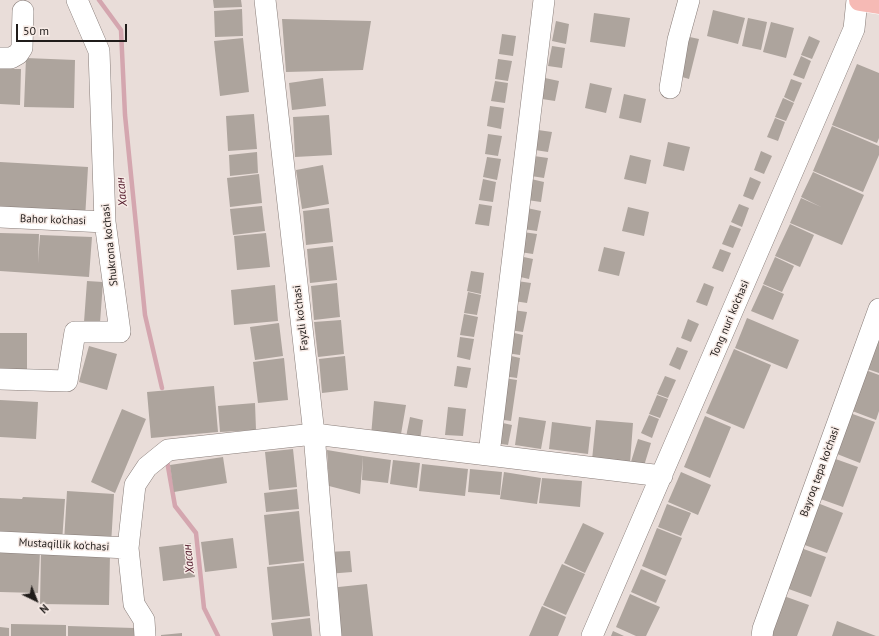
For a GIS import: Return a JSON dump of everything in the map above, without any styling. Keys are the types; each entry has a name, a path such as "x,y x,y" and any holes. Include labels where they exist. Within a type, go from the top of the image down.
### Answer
{"highway":[{"path":"860,0 879,3"}],"street":[{"name":"Shukrona ko'chasi","path":"0,379 67,381 75,332 120,332 105,222 99,51 78,0"},
{"name":"Fayzli ko'chasi","path":"265,0 314,434 331,636"},
{"path":"489,454 544,0"},
{"path":"670,88 678,40 689,0"},
{"name":"Tong nuri ko'chasi","path":"592,636 854,29 857,0"},
{"path":"0,58 10,58 18,54 22,48 23,11"},
{"name":"Bahor ko'chasi","path":"0,218 105,222"},
{"name":"Bayroq tepa ko'chasi","path":"762,636 763,629 879,309"},
{"path":"145,636 144,620 134,604 128,548 135,485 147,467 168,450 314,434 662,476"},
{"name":"Mustaqillik ko'chasi","path":"0,542 128,548"}],"building":[{"path":"213,0 241,0 242,7 214,8"},
{"path":"242,9 243,36 215,37 214,11"},
{"path":"713,10 745,18 738,44 707,36"},
{"path":"594,13 630,18 625,47 590,42"},
{"path":"748,18 767,22 761,50 742,46"},
{"path":"282,19 371,21 363,70 286,72"},
{"path":"556,21 569,24 566,44 552,41"},
{"path":"771,22 794,28 786,58 763,52"},
{"path":"502,34 516,36 513,56 499,54"},
{"path":"685,36 699,39 689,79 675,75"},
{"path":"809,36 820,41 812,59 801,55"},
{"path":"243,38 249,92 220,96 214,41"},
{"path":"552,46 565,48 562,68 548,66"},
{"path":"801,56 811,61 804,79 793,75"},
{"path":"26,58 75,60 74,108 24,107"},
{"path":"498,59 512,61 508,81 495,79"},
{"path":"857,64 879,73 879,138 877,143 832,125"},
{"path":"0,69 21,69 20,105 0,104"},
{"path":"323,78 326,106 292,110 289,83"},
{"path":"545,78 559,81 555,101 542,99"},
{"path":"791,79 802,83 794,102 784,97"},
{"path":"495,81 508,83 505,103 491,101"},
{"path":"590,83 612,88 606,113 585,108"},
{"path":"624,94 646,99 641,123 619,118"},
{"path":"783,98 794,103 786,121 775,117"},
{"path":"490,106 504,108 501,129 487,126"},
{"path":"254,114 257,149 228,151 226,116"},
{"path":"329,115 332,155 295,157 293,117"},
{"path":"775,118 785,122 778,141 767,137"},
{"path":"832,126 879,146 879,155 863,192 813,171"},
{"path":"538,130 552,132 548,152 535,150"},
{"path":"488,134 502,136 498,156 485,154"},
{"path":"668,142 690,147 684,171 663,166"},
{"path":"761,151 772,156 764,174 754,170"},
{"path":"257,152 258,173 230,176 229,155"},
{"path":"630,155 651,160 646,184 624,179"},
{"path":"534,156 548,158 544,178 531,176"},
{"path":"487,157 501,159 497,180 483,177"},
{"path":"0,162 88,167 85,219 0,215"},
{"path":"323,165 329,204 302,209 296,170"},
{"path":"813,172 864,195 842,245 790,223 801,198 821,207 801,197"},
{"path":"259,174 262,203 230,207 227,178"},
{"path":"750,177 761,182 753,200 743,196"},
{"path":"483,179 496,182 493,202 479,200"},
{"path":"531,179 544,182 541,202 527,200"},
{"path":"479,204 492,206 489,226 475,224"},
{"path":"739,204 749,208 742,227 731,222"},
{"path":"262,206 265,231 233,235 230,209"},
{"path":"628,207 649,212 644,236 622,231"},
{"path":"329,208 333,242 306,245 303,211"},
{"path":"527,208 541,211 537,231 523,229"},
{"path":"790,224 814,235 800,267 775,256"},
{"path":"730,225 741,229 733,248 722,244"},
{"path":"523,232 537,234 533,254 520,252"},
{"path":"0,233 39,234 38,263 40,235 92,237 89,277 0,271"},
{"path":"266,233 270,267 237,270 234,236"},
{"path":"333,246 337,280 310,283 307,249"},
{"path":"604,247 625,252 619,276 598,271"},
{"path":"720,249 731,253 723,272 712,268"},
{"path":"519,256 533,259 529,279 516,276"},
{"path":"775,257 794,266 782,292 763,284"},
{"path":"471,271 484,273 481,294 467,291"},
{"path":"87,281 103,282 100,323 84,322"},
{"path":"517,281 531,283 527,303 514,301"},
{"path":"337,283 340,317 314,320 311,286"},
{"path":"704,283 714,287 707,306 696,302"},
{"path":"275,285 278,321 234,325 231,290"},
{"path":"763,285 784,294 773,320 751,311"},
{"path":"468,292 481,295 477,315 464,313"},
{"path":"513,310 527,312 523,332 509,330"},
{"path":"464,314 478,317 474,337 460,335"},
{"path":"747,318 799,340 787,369 735,348"},
{"path":"688,319 699,324 691,342 681,338"},
{"path":"341,320 344,354 318,357 314,322"},
{"path":"279,323 283,356 255,360 250,327"},
{"path":"879,327 879,373 861,367"},
{"path":"510,332 523,335 520,355 506,353"},
{"path":"0,333 27,333 27,370 0,370"},
{"path":"460,337 474,339 470,360 457,357"},
{"path":"89,346 117,354 107,390 79,382"},
{"path":"677,347 688,351 680,370 669,365"},
{"path":"734,349 771,365 744,429 706,413"},
{"path":"507,355 520,358 517,378 503,376"},
{"path":"345,356 348,390 322,393 319,359"},
{"path":"284,358 288,400 258,403 253,362"},
{"path":"457,366 471,368 467,388 454,386"},
{"path":"863,369 879,375 879,411 876,420 847,409"},
{"path":"665,376 676,380 668,398 657,394"},
{"path":"504,378 517,380 511,421 497,419"},
{"path":"214,386 218,432 151,438 147,392"},
{"path":"657,395 668,399 660,418 649,414"},
{"path":"0,400 38,402 36,439 0,437"},
{"path":"374,401 406,405 400,440 371,436"},
{"path":"255,403 256,430 220,432 218,406"},
{"path":"448,407 466,409 463,436 445,435"},
{"path":"122,409 146,419 115,493 91,482"},
{"path":"847,412 875,422 860,463 832,452"},
{"path":"649,415 659,419 652,438 641,433"},
{"path":"705,416 731,427 710,478 684,467"},
{"path":"410,417 423,420 420,440 406,437"},
{"path":"519,417 546,421 541,449 515,445"},
{"path":"596,420 633,423 630,463 592,460"},
{"path":"498,422 512,425 508,445 495,443"},
{"path":"552,422 591,427 588,454 549,449"},
{"path":"638,439 651,443 643,469 630,465"},
{"path":"293,449 297,487 269,490 265,452"},
{"path":"327,450 363,456 360,494 329,486"},
{"path":"363,456 391,460 388,483 362,480"},
{"path":"223,457 227,483 174,492 170,465"},
{"path":"830,457 858,467 843,507 815,497"},
{"path":"393,460 420,463 417,488 390,484"},
{"path":"422,464 468,469 465,496 419,491"},
{"path":"470,469 502,472 500,495 468,492"},
{"path":"504,472 541,478 537,504 500,499"},
{"path":"681,472 711,485 698,515 668,502"},
{"path":"542,478 582,481 580,507 539,503"},
{"path":"297,489 299,509 266,512 264,493"},
{"path":"67,491 114,494 111,545 64,542"},
{"path":"23,497 65,499 62,542 0,539 0,498 22,499"},
{"path":"815,502 843,513 827,553 799,543"},
{"path":"667,504 691,513 681,536 658,527"},
{"path":"299,511 304,561 269,565 264,515"},
{"path":"583,523 604,533 585,573 564,563"},
{"path":"657,528 682,538 666,576 642,566"},
{"path":"233,538 237,568 205,572 201,542"},
{"path":"191,543 195,577 163,581 159,547"},
{"path":"798,547 826,557 811,597 783,587"},
{"path":"0,551 40,552 38,593 0,592"},
{"path":"350,551 352,572 327,574 325,552"},
{"path":"41,552 110,554 109,605 40,604"},
{"path":"304,563 310,616 272,620 267,567"},
{"path":"562,564 585,574 566,615 543,605"},
{"path":"641,569 666,580 656,603 631,592"},
{"path":"367,584 373,636 335,636 329,588"},
{"path":"630,594 660,607 646,636 636,636 616,627"},
{"path":"781,595 809,605 797,636 768,636"},
{"path":"542,606 566,617 558,636 529,636"},
{"path":"310,618 312,636 273,636 271,623"},
{"path":"837,621 876,636 832,636"},
{"path":"11,624 66,625 66,636 11,636"},
{"path":"68,626 134,628 134,636 68,636"},
{"path":"0,627 9,628 9,636 0,636"},
{"path":"613,631 624,636 611,636"},
{"path":"182,633 182,636 161,636 161,635"}],"waterway":[{"name":"Хасан","path":"99,0 121,30 125,115 145,315 162,388"},
{"name":"Хасан","path":"167,461 175,506 196,533 204,608 218,636"}]}
